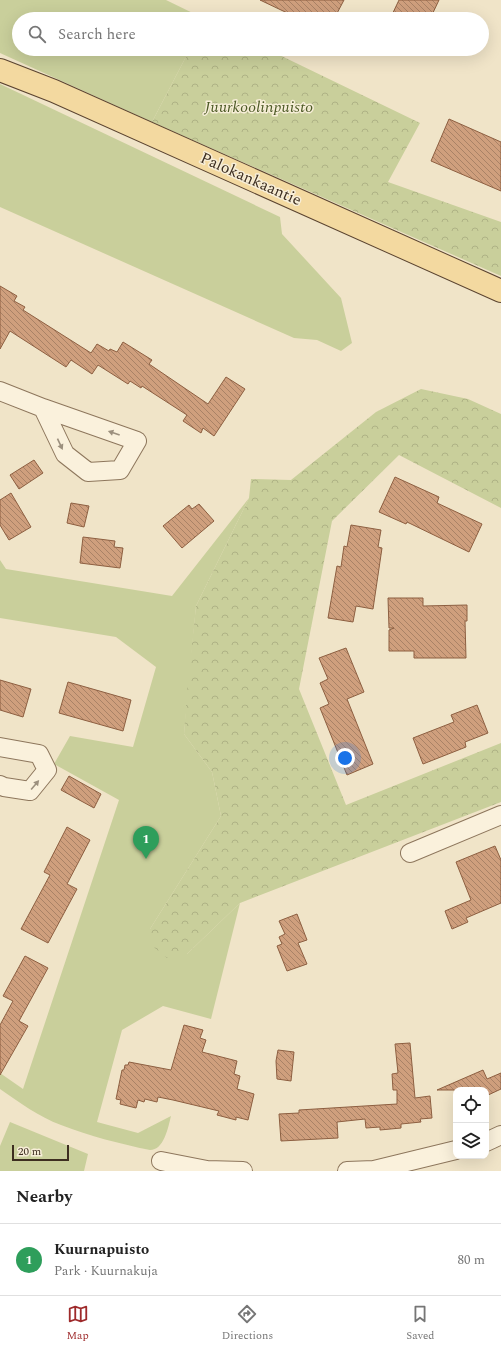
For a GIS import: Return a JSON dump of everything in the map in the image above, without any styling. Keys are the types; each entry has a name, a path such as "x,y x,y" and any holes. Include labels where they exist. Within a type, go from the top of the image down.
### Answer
{"main road":[{"name":"Palokankaantie","path":"0,70 54,91 501,291"}],"street":[{"path":"0,391 137,441 120,470 88,472 65,454 44,408"},
{"path":"0,747 39,754 47,770 30,791 4,788 0,785"},
{"path":"410,853 501,815"},
{"path":"489,1141 501,1135"},
{"path":"348,1171 374,1170 453,1151"},
{"path":"161,1161 207,1170 243,1171"}],"green space":[{"path":"0,0 166,0 191,12 12,12 12,56 186,56 152,122 0,53"},
{"name":"Juurkoolinpuisto","path":"186,56 281,56 420,123 388,182 501,222 501,276 152,122"},
{"path":"0,84 280,217 282,234 341,298 352,343 341,351 317,340 294,338 0,207"},
{"path":"421,389 468,399 501,414 501,508 399,455 332,521 299,689 346,805 501,743 501,802 240,903 187,954 167,958 151,945 150,929 221,816 212,772 184,734 196,606 249,498 251,479 291,480 376,412"},
{"path":"249,498 196,606 184,734 212,772 221,816 150,929 187,954 240,903 211,1019 163,1006 122,1030 97,1122 138,1133 171,1116 165,1138 159,1146 150,1150 94,1136 53,1122 29,1109 0,1089 0,1073 23,1089 119,800 54,764 70,736 133,747 156,667 116,637 0,618 0,560 6,569 172,596"},
{"path":"10,1122 88,1154 84,1171 0,1171 0,1146"}],"building":[{"path":"260,0 344,0 338,12 285,12"},
{"path":"399,0 439,0 433,12 393,12"},
{"path":"449,119 501,142 501,191 431,161"},
{"path":"0,286 17,296 14,301 25,307 23,310 91,353 97,344 109,351 110,349 117,352 123,342 152,360 149,364 208,404 226,377 245,389 214,436 203,428 201,433 183,421 187,415 142,386 141,388 130,381 128,384 98,365 92,374 71,360 66,367 10,331 0,349"},
{"path":"34,460 43,473 19,489 10,475"},
{"path":"395,477 439,497 437,503 482,524 469,552 407,522 406,524 379,512"},
{"path":"11,493 31,527 9,540 0,525 0,500"},
{"path":"71,503 89,506 84,527 67,523"},
{"path":"199,504 214,521 182,548 163,526 189,505 192,509"},
{"path":"351,525 381,530 378,547 382,548 373,609 356,606 353,622 328,618 337,566 341,567 344,546 347,547"},
{"path":"83,537 115,541 114,547 123,548 120,568 80,563"},
{"path":"388,598 423,598 423,606 467,605 467,621 465,621 466,658 414,658 414,651 389,651 389,630 394,628 389,628"},
{"path":"346,648 364,692 347,699 373,764 347,775 320,708 329,704 320,683 328,679 319,658"},
{"path":"0,680 31,689 23,717 0,710"},
{"path":"68,682 131,700 123,731 59,713"},
{"path":"477,705 488,733 465,742 466,747 423,764 413,738 454,722 451,715"},
{"path":"69,776 101,794 94,808 61,790"},
{"path":"67,827 90,840 67,884 77,889 48,943 21,929 50,875 44,872"},
{"path":"495,846 501,860 501,903 466,918 468,922 452,929 445,911 471,900 456,862"},
{"path":"297,914 307,940 298,943 307,964 287,971 277,946 282,944 279,937 285,934 279,921"},
{"path":"25,956 48,968 19,1021 28,1026 0,1075 0,1025 13,1001 3,996"},
{"path":"184,1025 203,1030 200,1038 206,1040 202,1052 237,1061 234,1074 240,1076 237,1089 254,1094 248,1120 236,1117 236,1120 217,1115 219,1111 158,1097 157,1102 145,1099 144,1102 138,1100 136,1108 120,1104 121,1100 116,1099 122,1070 124,1070 125,1065 128,1065 129,1062 171,1070"},
{"path":"410,1043 415,1098 430,1096 432,1118 420,1119 421,1122 401,1124 401,1128 380,1130 380,1127 366,1128 365,1119 337,1122 338,1138 281,1141 279,1114 299,1113 299,1110 397,1104 397,1090 393,1090 392,1074 398,1073 395,1044"},
{"path":"278,1050 294,1052 291,1081 277,1079 276,1061"},
{"path":"483,1070 487,1079 501,1073 501,1089 489,1095 489,1087 453,1087 453,1090 437,1090"}],"place":[{"name":"Kuurnapuisto","path":"146,859"}]}
